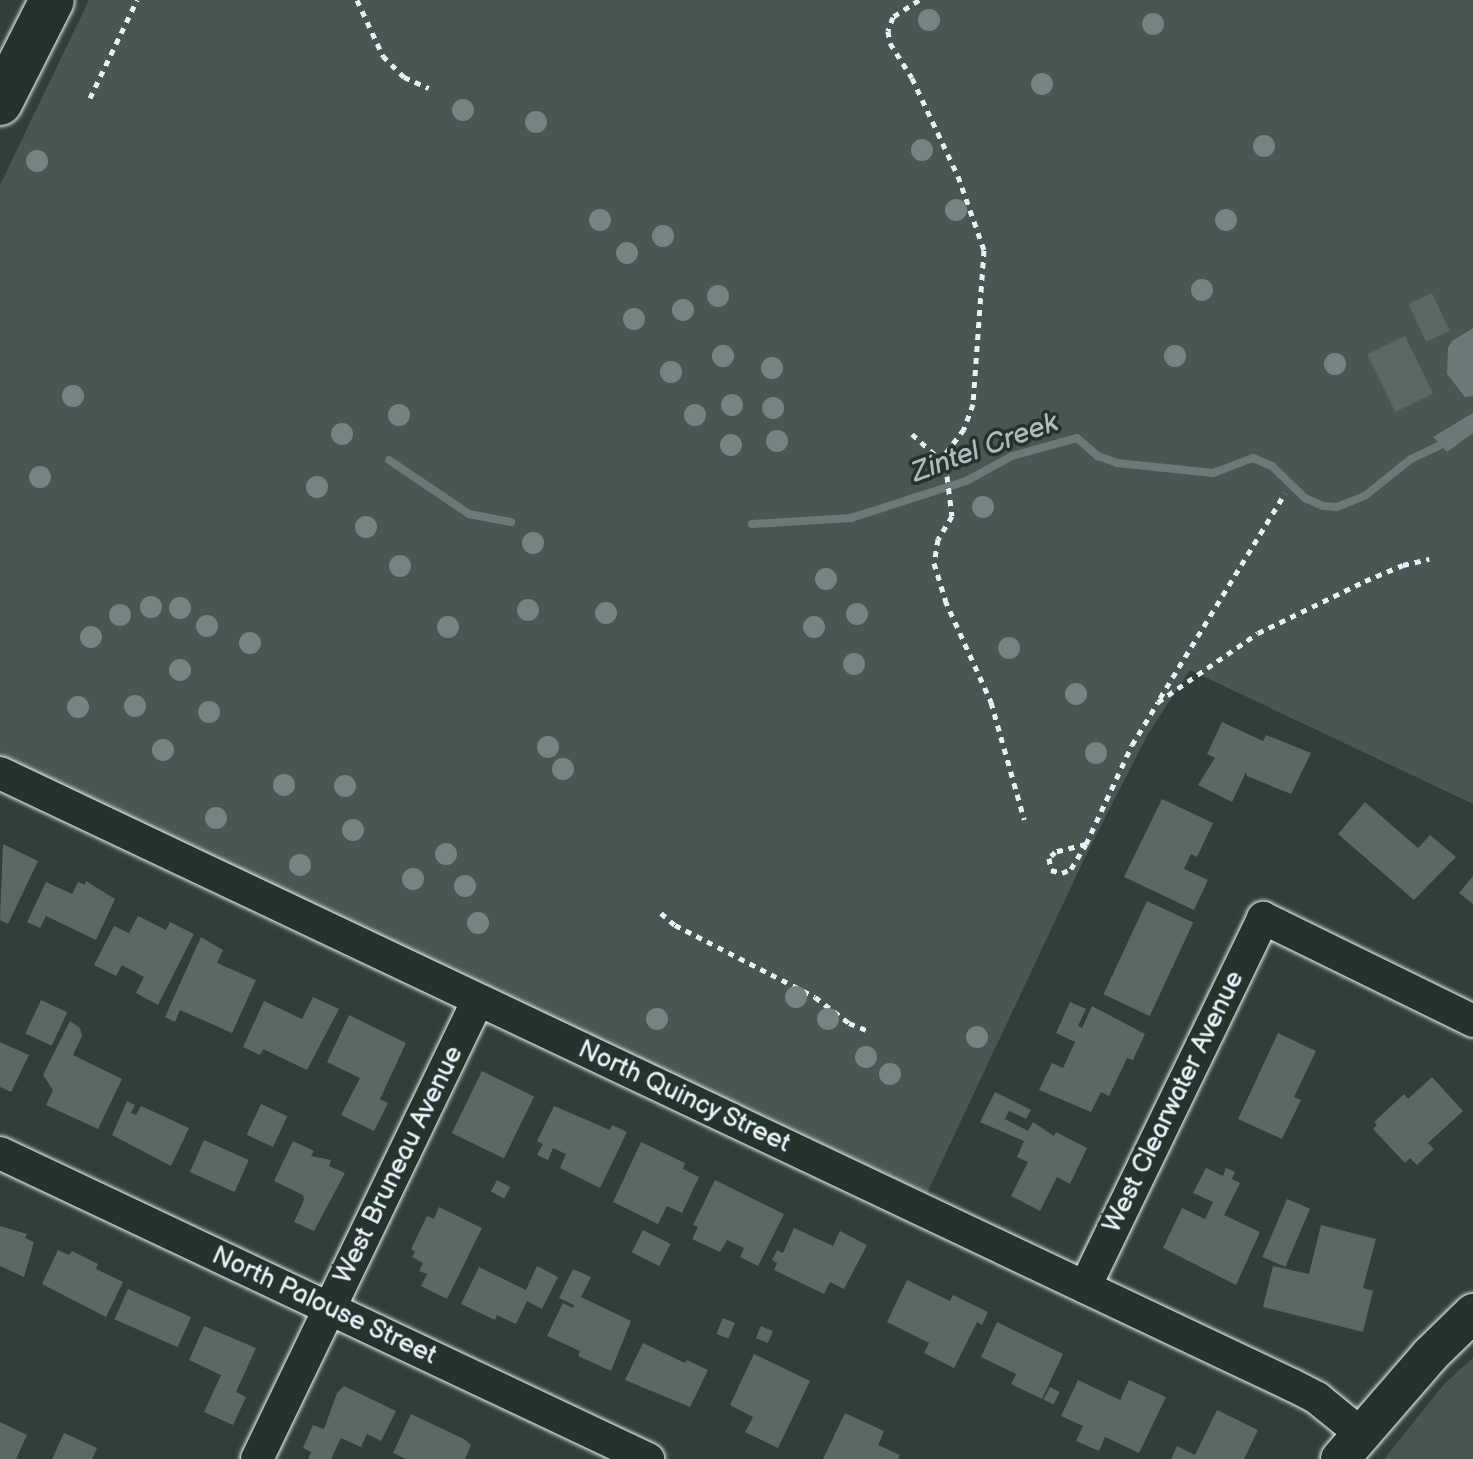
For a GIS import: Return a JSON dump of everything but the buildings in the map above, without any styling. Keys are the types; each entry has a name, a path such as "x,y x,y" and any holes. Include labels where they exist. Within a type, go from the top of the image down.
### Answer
{"main road":[{"path":"0,103 52,0"}],"street":[{"name":"North Quincy Street","path":"0,773 1305,1391 1350,1446"},
{"name":"West Clearwater Avenue","path":"1085,1287 1263,918 1473,1021"},
{"name":"West Bruneau Avenue","path":"257,1459 478,1000"},
{"name":"North Palouse Street","path":"0,1153 648,1459"},
{"path":"1350,1446 1473,1313"}],"path":[{"path":"90,98 137,0"},
{"path":"357,0 383,56 404,77 429,88"},
{"path":"919,0 893,17 888,31 890,43 912,78 958,176 984,250 973,404 964,429 939,462"},
{"path":"912,434 939,462 947,476 952,516 938,539 934,563 945,600 991,702 1024,819"},
{"path":"1086,844 1055,852 1049,858 1051,870 1062,873 1071,869 1086,844 1132,745 1285,493"},
{"path":"1158,702 1258,633 1403,565 1429,559"},
{"path":"661,913 684,930 815,997 849,1023 869,1031"}],"shaded area":[{"path":"89,0 1473,0 1473,804 1190,670 1148,734 1087,853 927,1193 0,756 0,185"},
{"path":"1473,328 1473,396 1465,397 1447,374 1448,348 1452,341"},
{"path":"1473,413 1473,433 1447,452 1433,437"},
{"path":"1473,1358 1473,1459 1384,1459 1445,1383"}],"waterway":[{"name":"Zintel Creek","path":"752,524 851,518 966,481 1012,456 1077,438 1098,456 1117,463 1213,473 1253,458 1272,466 1305,498 1323,506 1337,507 1366,495 1411,459 1451,440"},
{"name":"Zintel Creek","path":"389,460 469,514 511,522"}]}
